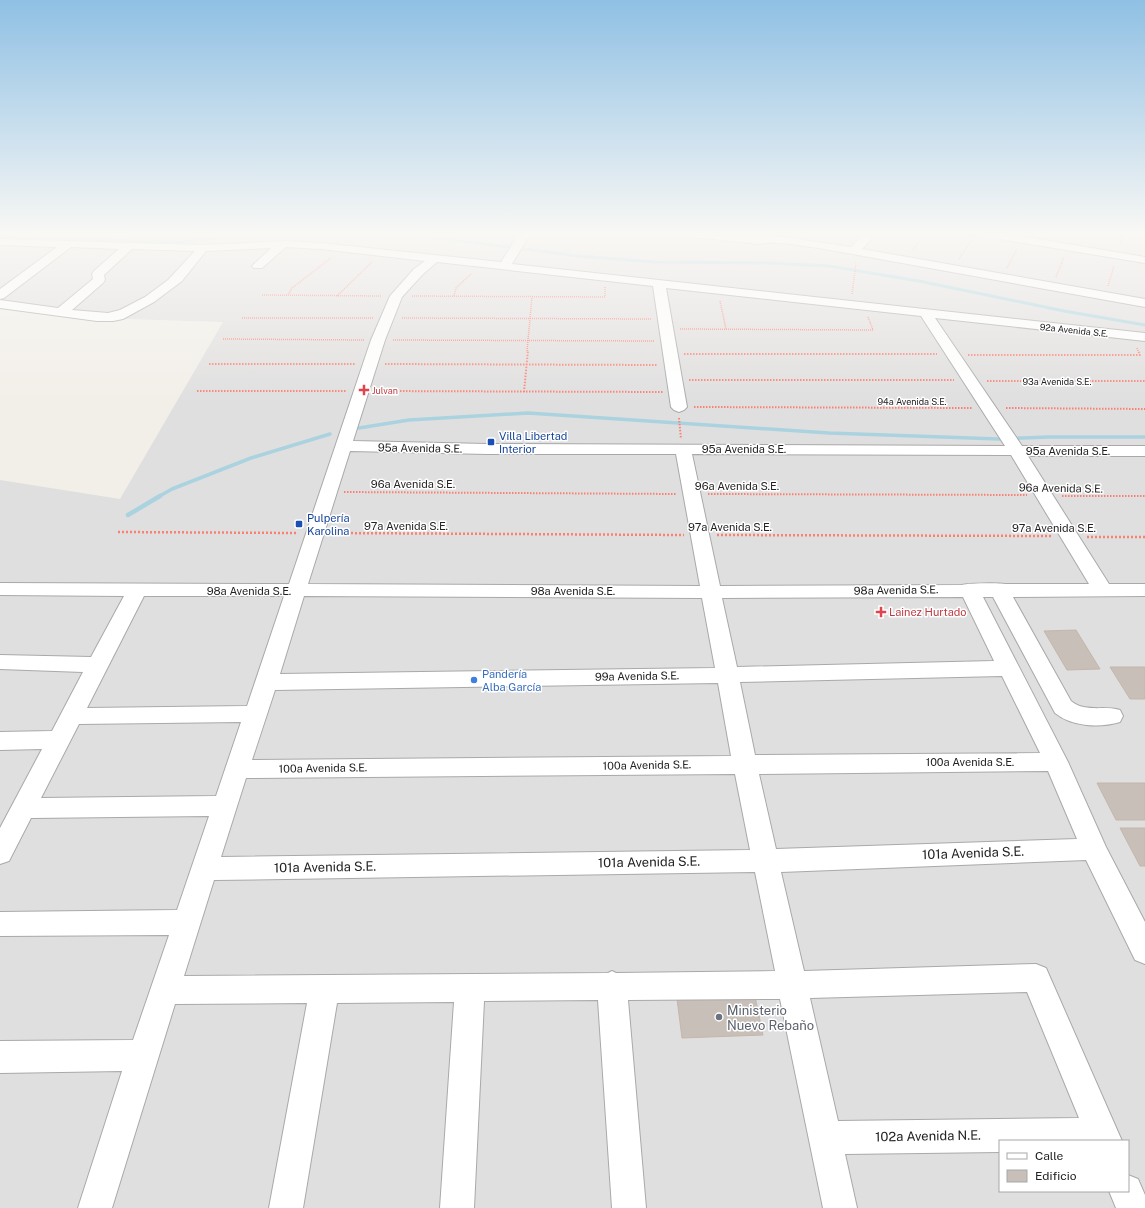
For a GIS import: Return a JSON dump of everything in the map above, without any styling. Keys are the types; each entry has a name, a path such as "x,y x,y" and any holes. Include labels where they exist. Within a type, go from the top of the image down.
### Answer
{"street":[{"path":"60,313 87,290"},
{"path":"0,304 107,318 129,311 161,290"},
{"path":"95,1208 164,990 378,340 396,296 401,290"},
{"path":"660,290 676,386 679,414"},
{"name":"92a Avenida S.E.","path":"712,290 851,304 1145,337"},
{"path":"1070,290 1145,304"},
{"path":"925,313 1011,443 1103,590"},
{"path":"681,437 745,764 840,1208"},
{"name":"95a Avenida S.E.","path":"344,446 487,449 681,437 1011,443 1145,452"},
{"name":"98a Avenida S.E.","path":"0,589 711,592 969,589 1145,590"},
{"path":"969,589 1056,762 1094,849 1145,951"},
{"path":"2,844 24,808 137,590"},
{"path":"999,590 1063,707 1068,712 1076,716 1112,716"},
{"path":"0,662 98,664"},
{"name":"99a Avenida S.E.","path":"266,682 727,675 1009,668"},
{"path":"72,716 256,714"},
{"path":"0,740 59,740"},
{"name":"100a Avenida S.E.","path":"237,769 1056,762"},
{"path":"24,808 225,806"},
{"name":"101a Avenida S.E.","path":"204,869 766,861 1094,849"},
{"path":"0,924 187,922"},
{"path":"164,990 792,985 1036,978 1103,1137"},
{"path":"612,986 629,1208"},
{"path":"457,1208 470,987"},
{"path":"286,1208 325,988"},
{"path":"0,1057 143,1055"},
{"name":"102a Avenida N.E.","path":"826,1138 1103,1137"},
{"path":"1126,1192 1133,1208"}],"path":[{"path":"288,296 291,290"},
{"path":"337,296 343,290"},
{"path":"454,296 455,290"},
{"path":"851,304 853,290"},
{"path":"718,291 726,329"},
{"path":"262,295 605,297"},
{"path":"524,392 532,297"},
{"path":"242,318 530,318 669,341"},
{"path":"209,364 526,364 669,341 726,329 873,330"},
{"path":"223,339 669,341 952,354 1140,355"},
{"name":"93a Avenida S.E.","path":"197,391 524,392 676,386 970,380 1145,381"},
{"name":"94a Avenida S.E.","path":"679,414 988,408 1145,409"},
{"path":"679,414 681,437"},
{"name":"96a Avenida S.E.","path":"329,492 1145,496"},
{"name":"97a Avenida S.E.","path":"118,532 1145,537"}],"shaded area":[{"path":"0,290 1145,290 1145,1208 0,1208 0,480 120,499 223,322 96,318 0,307"}],"building":[{"path":"1076,630 1100,669 1067,670 1044,631"},
{"path":"1110,667 1145,667 1145,699 1130,699"},
{"path":"1097,783 1145,783 1145,820 1116,820"},
{"path":"1120,828 1145,828 1145,866 1140,866"},
{"name":"Ministerio Nuevo Rebaño","path":"755,996 763,1035 682,1038 677,999"}],"waterway":[{"path":"964,290 1064,311 1145,325"},
{"path":"359,428 409,420 528,413 829,433 999,439 1048,437 1145,437"},
{"path":"158,497 172,489 251,458 330,434"},
{"path":"128,515 160,496"}],"place":[{"name":"Julvan","path":"364,390"},
{"name":"Villa Libertad Interior","path":"491,442"},
{"name":"Pulpería Karolina","path":"299,524"},
{"name":"Lainez Hurtado","path":"881,612"},
{"name":"Pandería Alba García","path":"474,680"},
{"name":"Ministerio Nuevo Rebaño","path":"719,1017"}]}
